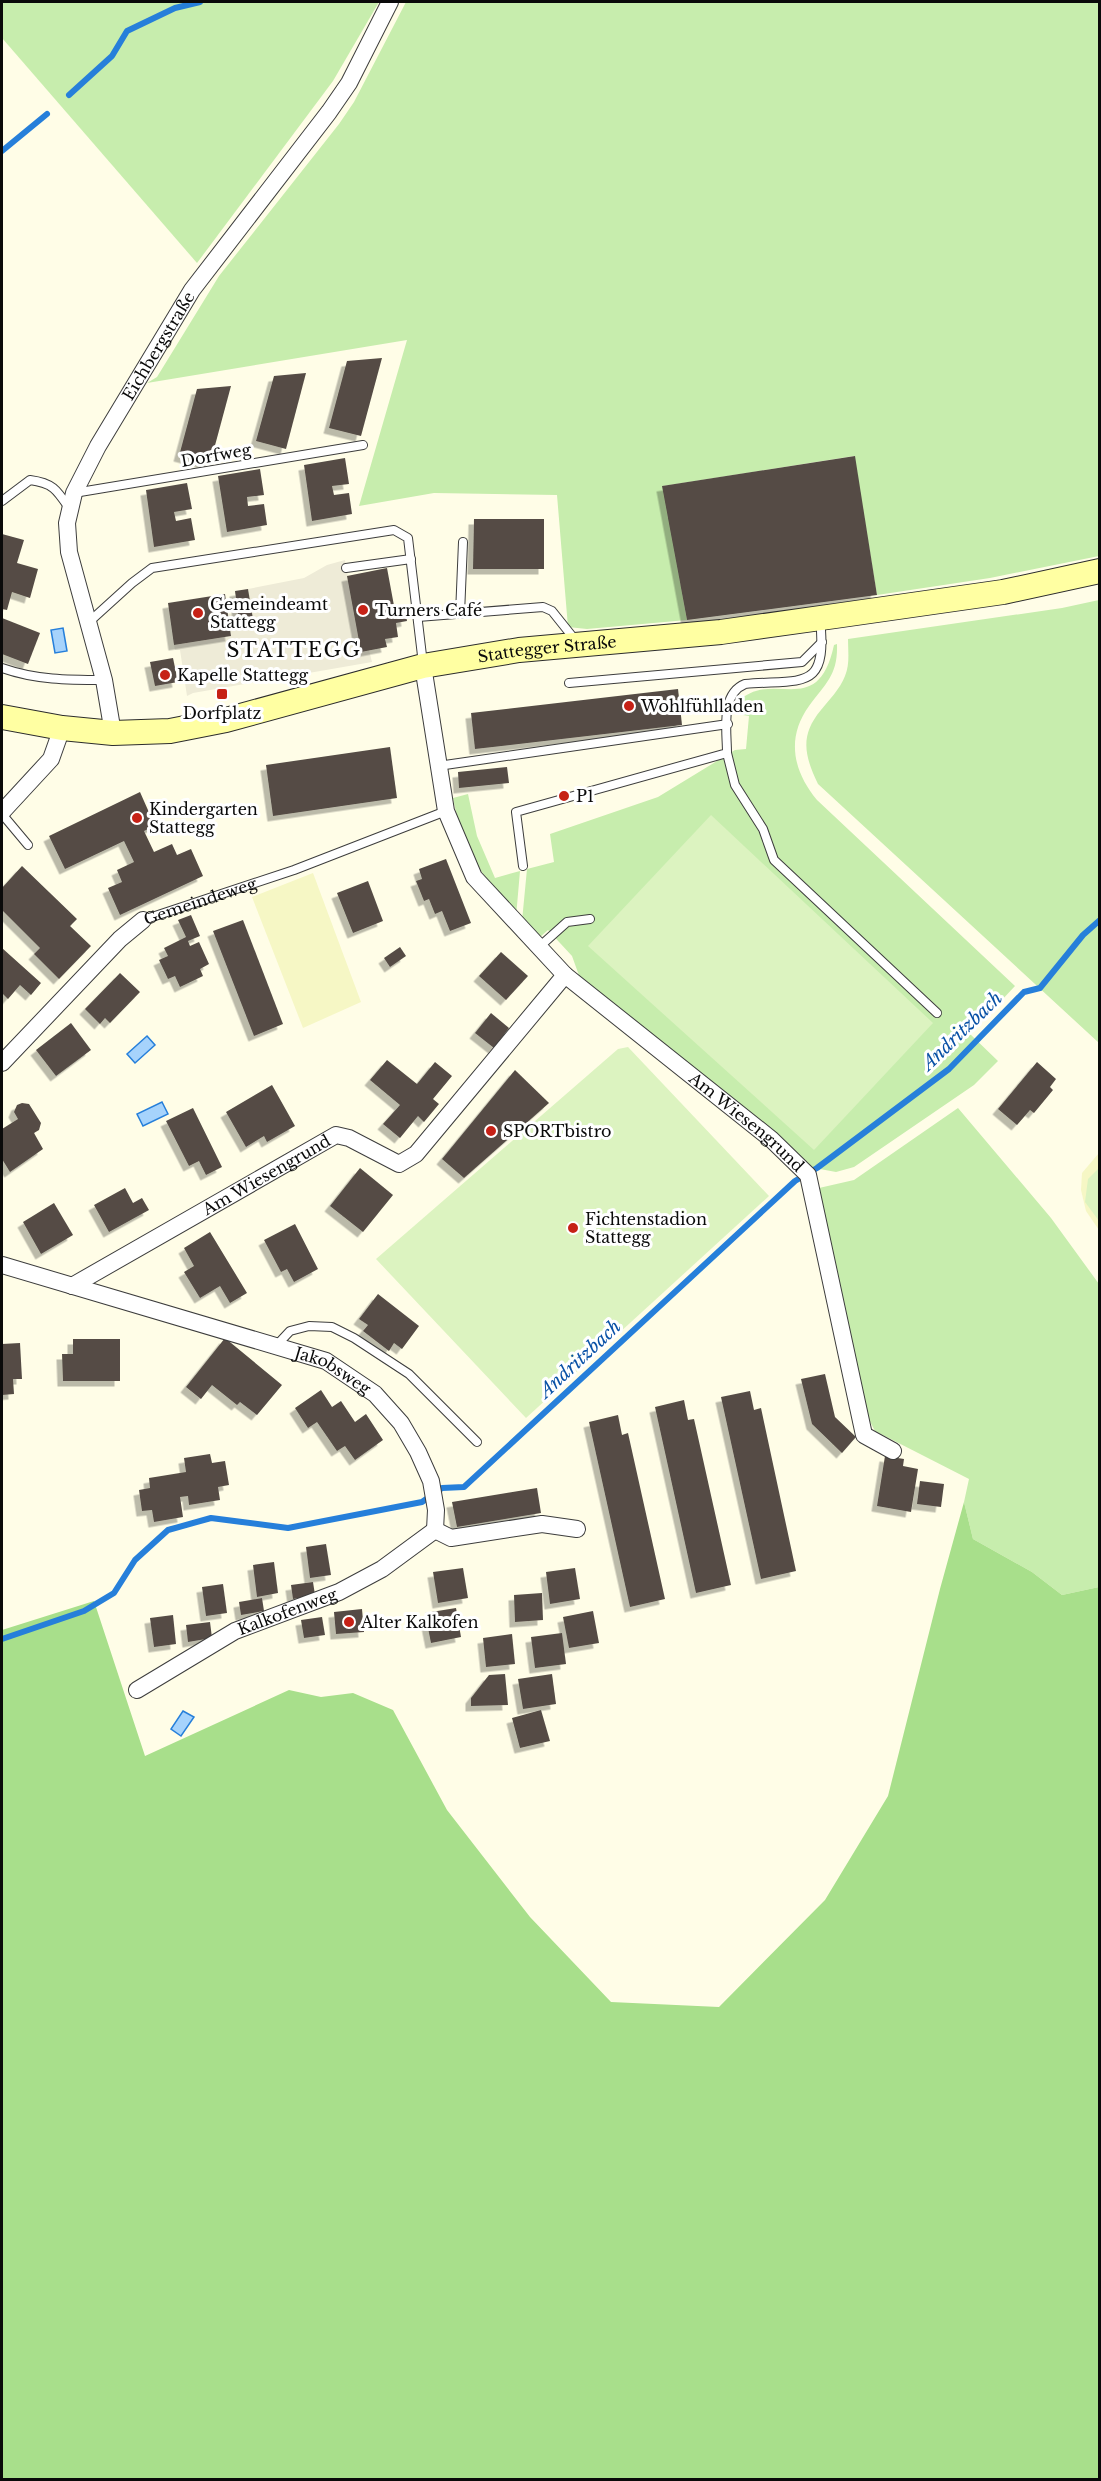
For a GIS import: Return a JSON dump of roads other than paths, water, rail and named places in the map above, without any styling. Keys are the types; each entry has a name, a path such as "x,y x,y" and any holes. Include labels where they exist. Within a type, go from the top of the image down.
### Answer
{"main road":[{"name":"Stattegger Straße","path":"2,717 113,734 170,731 225,720 423,666 519,650 721,632 821,630 1100,571"}],"street":[{"name":"Eichbergstraße","path":"113,734 104,680 69,552 67,523 71,501 98,446 192,290 349,83 390,2"},
{"name":"Am Wiesengrund","path":"423,666 446,811 474,877 565,975 771,1139 808,1175 864,1435 893,1451"},
{"path":"2,813 51,759 62,728"},
{"name":"Gemeindeweg","path":"2,1063 120,939 143,920"},
{"name":"Am Wiesengrund","path":"72,1286 336,1135 349,1138 399,1164 416,1154 565,975"},
{"name":"Jakobsweg","path":"2,1265 326,1361 375,1394 401,1423 431,1481 436,1510 435,1530"},
{"path":"435,1530 451,1538 542,1524 577,1529"},
{"name":"Kalkofenweg","path":"137,1690 235,1631 339,1592 382,1569 435,1530"}],"lane":[{"name":"Dorfweg","path":"71,501 363,445"},
{"path":"2,501 30,480 46,482 71,501"},
{"path":"89,622 152,568 394,531 408,538 423,666"},
{"path":"460,614 463,542"},
{"path":"346,568 411,559"},
{"path":"418,617 543,607 552,611 580,646"},
{"path":"569,683 802,662 821,630"},
{"path":"821,630 821,661 817,671 809,678 799,681 745,684 737,687 730,696 727,753 735,785 763,829 774,860 937,1013"},
{"path":"2,668 23,676 50,680 104,680"},
{"path":"438,766 728,724"},
{"path":"523,866 516,812 727,753"},
{"name":"Gemeindeweg","path":"143,920 294,870 446,811"},
{"path":"2,813 28,845"},
{"path":"538,948 567,922 590,919"},
{"path":"276,1346 290,1331 309,1326 332,1327 354,1338 409,1374 477,1442"}],"water":[{"path":"63,628 67,651 55,653 51,630"},
{"path":"147,1036 155,1045 135,1063 127,1054"},
{"path":"162,1102 168,1114 143,1126 137,1114"},
{"path":"183,1711 194,1717 181,1736 171,1729"}],"waterway":[{"path":"69,95 112,56 127,31 175,8 200,2"},
{"path":"2,151 47,114"},
{"name":"Andritzbach","path":"2,1639 84,1611 114,1593 135,1560 168,1530 211,1518 288,1528 422,1502 442,1488 464,1487 795,1181 817,1168 949,1069 1024,992 1040,988 1083,935 1100,920"}],"place":[{"name":"Turners Café","path":"363,610"},
{"name":"Gemeindeamt Stattegg","path":"198,613"},
{"name":"Kapelle Stattegg","path":"165,675"},
{"name":"Dorfplatz","path":"222,694"},
{"name":"Wohlfühlladen","path":"629,706"},
{"name":"P1","path":"564,796"},
{"name":"Kindergarten Stattegg","path":"137,818"},
{"name":"SPORTbistro","path":"491,1131"},
{"name":"Fichtenstadion Stattegg","path":"573,1228"},
{"name":"Alter Kalkofen","path":"349,1622"}],"district":[{"name":"STATTEGG","path":"294,650"}]}
